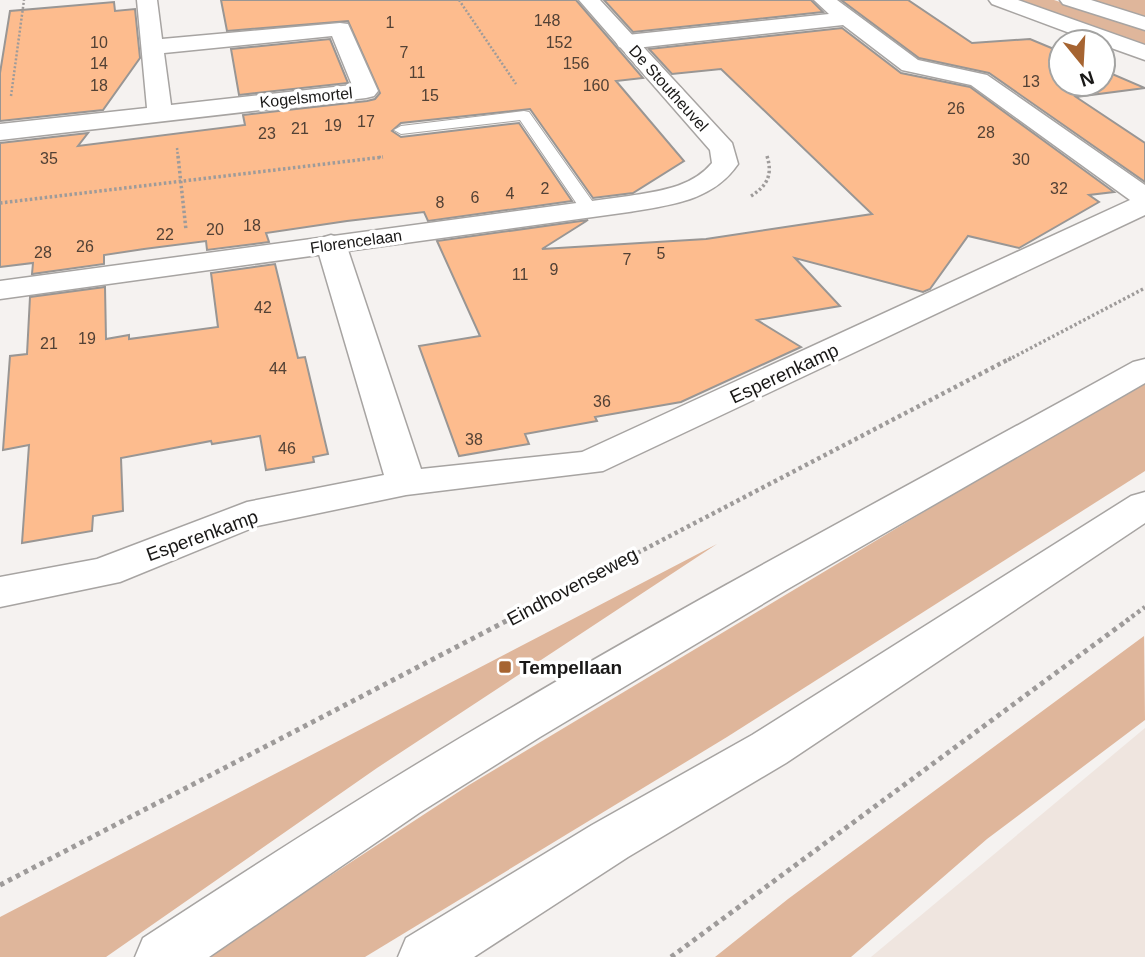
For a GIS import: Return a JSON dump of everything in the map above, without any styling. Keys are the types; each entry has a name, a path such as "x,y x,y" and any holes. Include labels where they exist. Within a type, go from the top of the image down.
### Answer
{"main road":[{"path":"147,0 166,113"},
{"name":"De Stoutheuvel","path":"589,0 723,149 725,164 709,181"},
{"path":"824,0 910,65 979,80 1145,198"},
{"path":"999,0 1145,53"},
{"path":"1070,0 1145,24"},
{"path":"627,42 847,18"},
{"name":"Kogelsmortel","path":"3,131 366,91 340,29 153,47"},
{"name":"Florencelaan","path":"0,290 589,209 660,198 709,181"},
{"name":"Esperenkamp","path":"0,592 105,572 247,515 406,483 590,463 1145,205"},
{"path":"331,244 406,483"},
{"path":"163,957 251,895 554,705 1145,369"},
{"path":"426,957 610,841 769,749 1145,505"}],"lane":[{"path":"401,130 524,115 589,209"}],"path":[{"path":"3,131 24,0"},
{"path":"459,0 532,107 524,115"},
{"path":"166,113 181,181 190,264"},
{"path":"0,203 388,156"},
{"name":"Eindhovenseweg","path":"0,885 1145,288"},
{"path":"671,957 1143,610"}],"shaded area":[{"path":"1013,0 1054,0 1145,30 1145,45 1117,35 1117,28 1095,28"},
{"path":"1087,0 1145,0 1145,20"},
{"path":"1145,379 1145,471 727,737 365,957 206,957 469,785"},
{"path":"717,544 377,768 106,957 0,957 0,917"},
{"path":"1144,636 1145,720 987,839 851,957 715,957 788,899"},
{"path":"1145,728 1145,957 871,957"}],"building":[{"path":"221,0 576,0 643,78 616,81 684,161 633,193 593,198 530,109 401,123 392,131 401,137 519,123 572,201 428,221 424,212 347,221 266,233 269,242 207,250 206,241 144,249 104,255 104,264 32,274 33,263 0,267 0,143 88,133 78,146 245,125 243,115 367,101 375,99 380,93 348,21 227,31"},
{"path":"604,0 811,0 823,12 633,32"},
{"path":"841,0 908,0 972,43 1030,39 1047,46 1047,98 1078,98 1145,143 1145,182 989,73 919,58"},
{"path":"114,2 115,11 135,9 140,58 103,110 0,121 0,73 10,11"},
{"path":"842,28 901,73 970,87 1114,192 1089,195 1099,202 1019,248 968,236 930,289 923,292 795,258 840,306 757,320 801,347 681,402 595,417 597,421 525,434 529,444 459,456 419,346 480,336 437,241 588,220 542,249 706,239 872,214 721,69 672,74 649,49"},
{"path":"330,39 348,83 239,95 231,49"},
{"path":"1117,76 1145,88 1117,92"},
{"path":"275,264 298,358 305,357 328,454 313,457 314,462 266,470 260,436 212,444 211,441 121,458 123,511 93,516 92,531 22,543 29,445 3,450 10,356 27,354 30,297 105,287 106,339 129,335 129,339 218,327 211,273"}],"place":[{"name":"Tempellaan","path":"505,667"}]}
